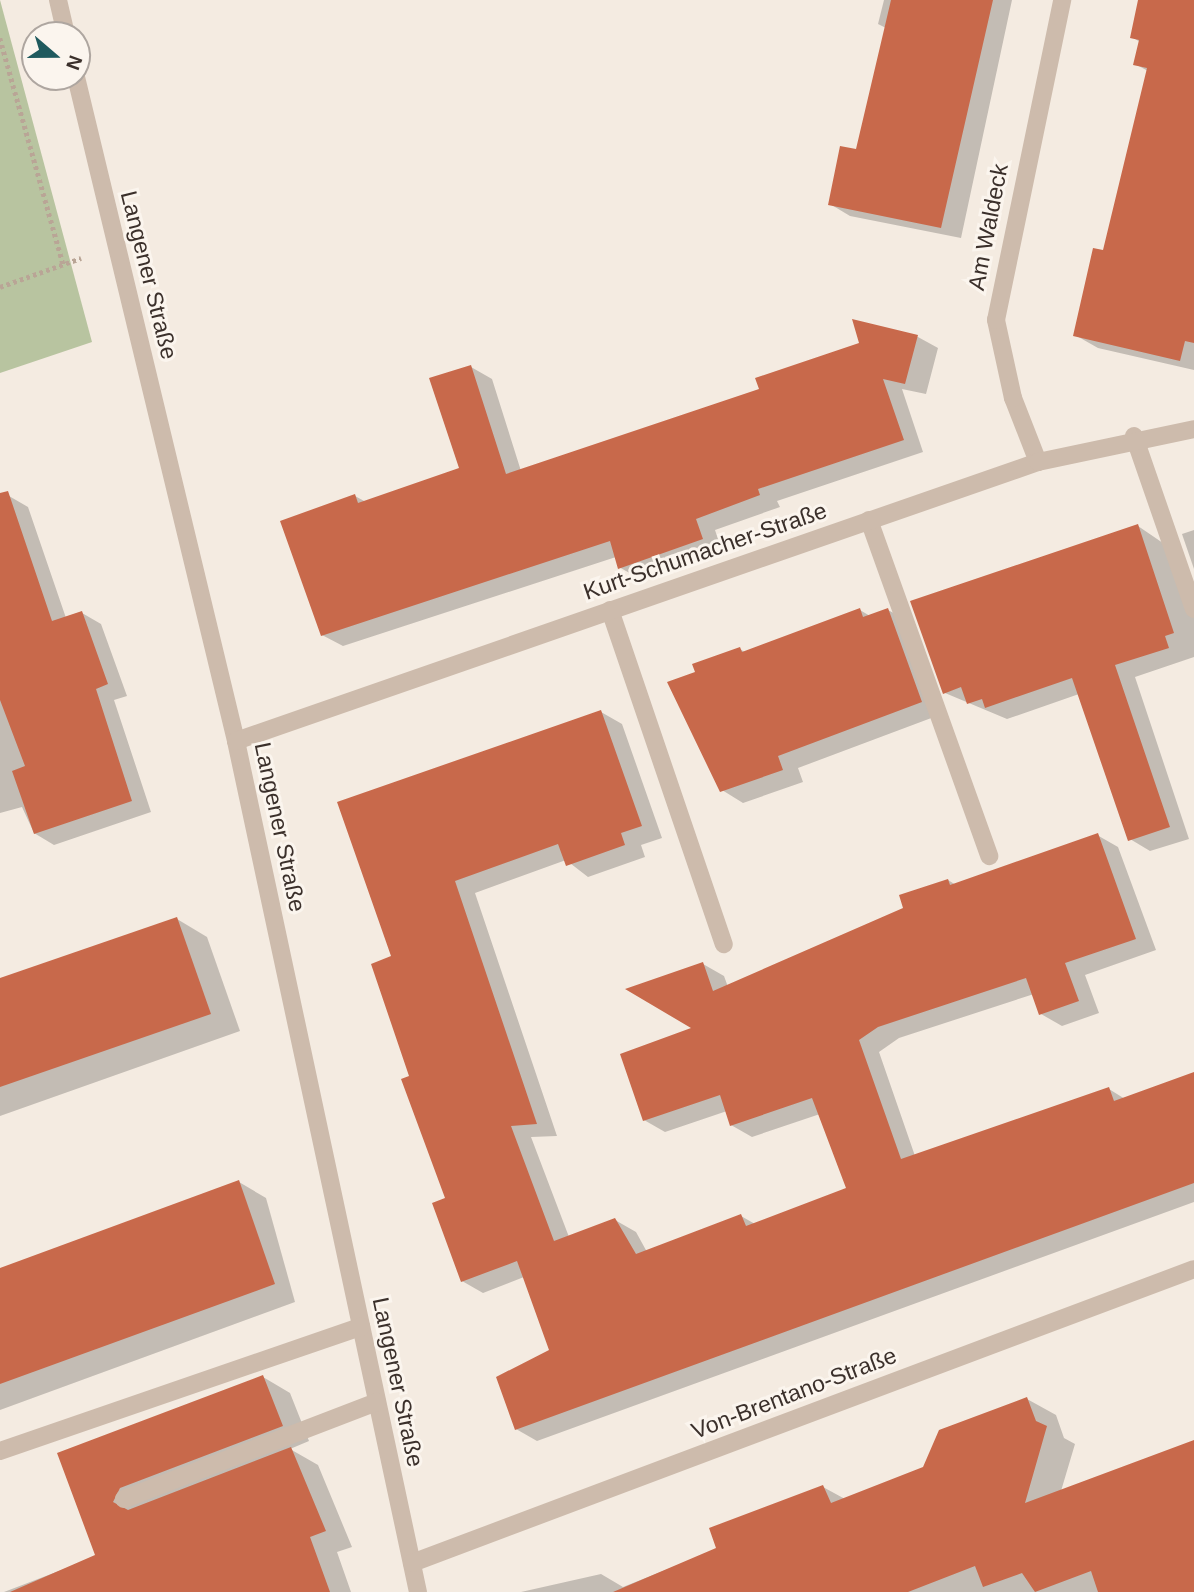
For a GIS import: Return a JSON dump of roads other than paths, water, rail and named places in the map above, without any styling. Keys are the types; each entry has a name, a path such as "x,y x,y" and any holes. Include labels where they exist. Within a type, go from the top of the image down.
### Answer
{"street":[{"path":"58,0 63,21"},
{"name":"Am Waldeck","path":"1038,462 1013,398 996,320 1062,0"},
{"name":"Langener Straße","path":"79,91 236,741 418,1592"},
{"name":"Kurt-Schumacher-Straße","path":"236,741 1038,462 1135,436 1194,429"},
{"path":"1135,436 1194,609"},
{"path":"869,520 989,856"},
{"path":"610,610 724,944"},
{"name":"Von-Brentano-Straße","path":"412,1563 1194,1269"},
{"path":"0,1451 361,1327"},
{"path":"124,1499 377,1402"}]}
